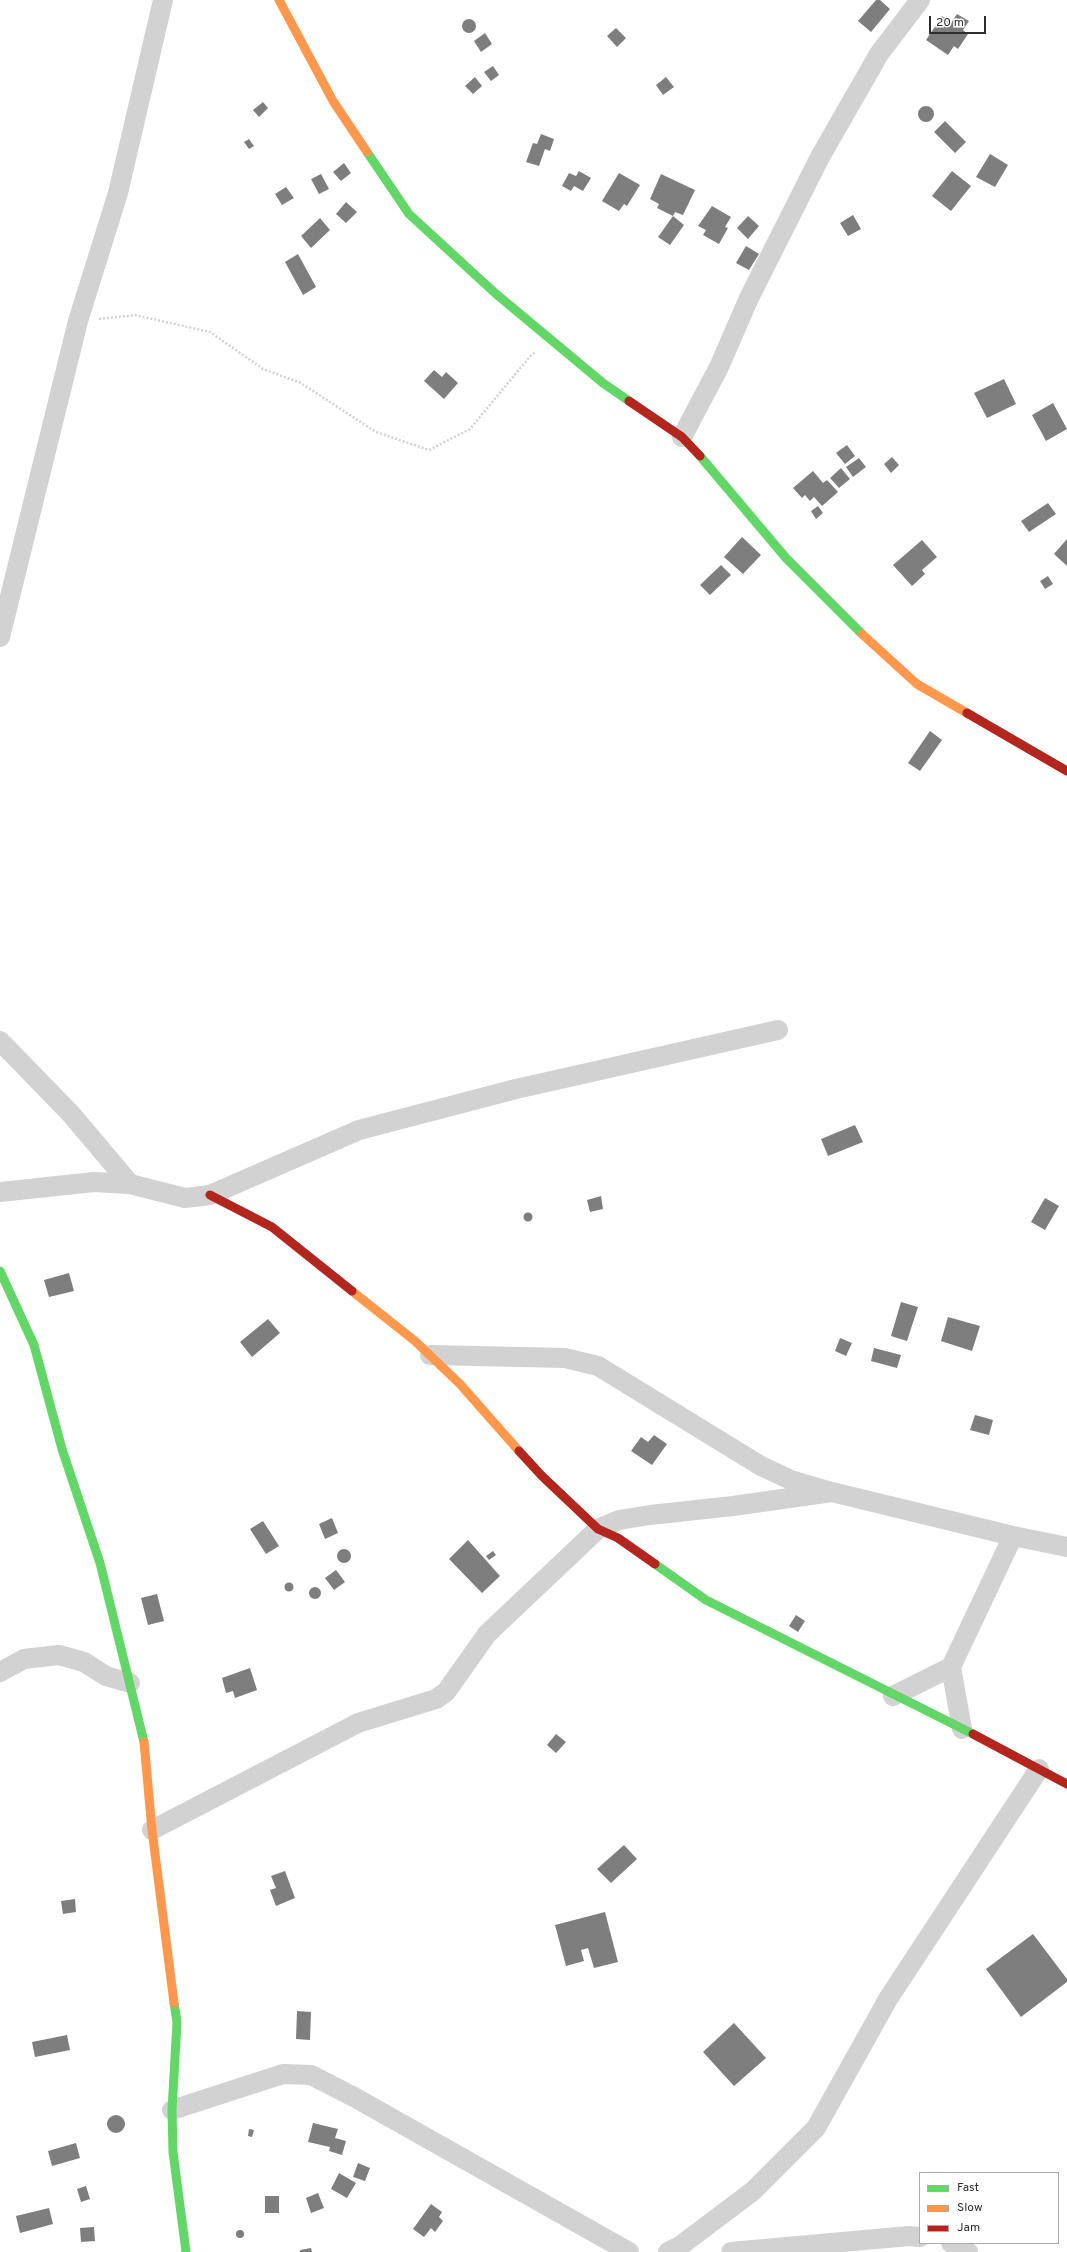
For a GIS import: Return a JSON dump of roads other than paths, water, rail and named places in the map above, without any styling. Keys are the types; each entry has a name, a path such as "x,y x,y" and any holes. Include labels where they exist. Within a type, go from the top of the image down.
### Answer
{"street":[{"path":"0,636 78,321 118,193 163,0"},
{"path":"279,0 333,101 409,214 495,293 556,342 603,383 682,437 713,471 786,558 839,613 917,684 1067,771"},
{"path":"682,437 719,367 749,298 820,157 879,54 920,0"},
{"path":"0,1192 94,1182 130,1184 185,1198 210,1195 359,1130 516,1089 778,1030"},
{"path":"0,1041 71,1114 130,1184"},
{"path":"210,1195 272,1227 416,1341 460,1384 542,1476 598,1529 618,1538 706,1600 1067,1784"},
{"path":"0,1271 34,1345 62,1449 100,1563 144,1741 152,1830 177,2022 172,2110 173,2152 186,2252"},
{"path":"430,1355 565,1358 598,1366 761,1466 791,1480 832,1492 1013,1536 1067,1547"},
{"path":"152,1830 358,1723 436,1699 446,1692 487,1634 598,1529 619,1520 642,1516 733,1506 832,1492"},
{"path":"962,1730 951,1667 1013,1536"},
{"path":"0,1672 24,1659 59,1655 84,1662 106,1676 130,1683"},
{"path":"893,1696 951,1667"},
{"path":"668,2252 680,2246 753,2191 816,2128 888,1999 1040,1769"},
{"path":"172,2110 283,2074 311,2075 354,2097 629,2252"},
{"path":"730,2252 909,2236 919,2237"},
{"path":"953,2244 968,2252"}]}
